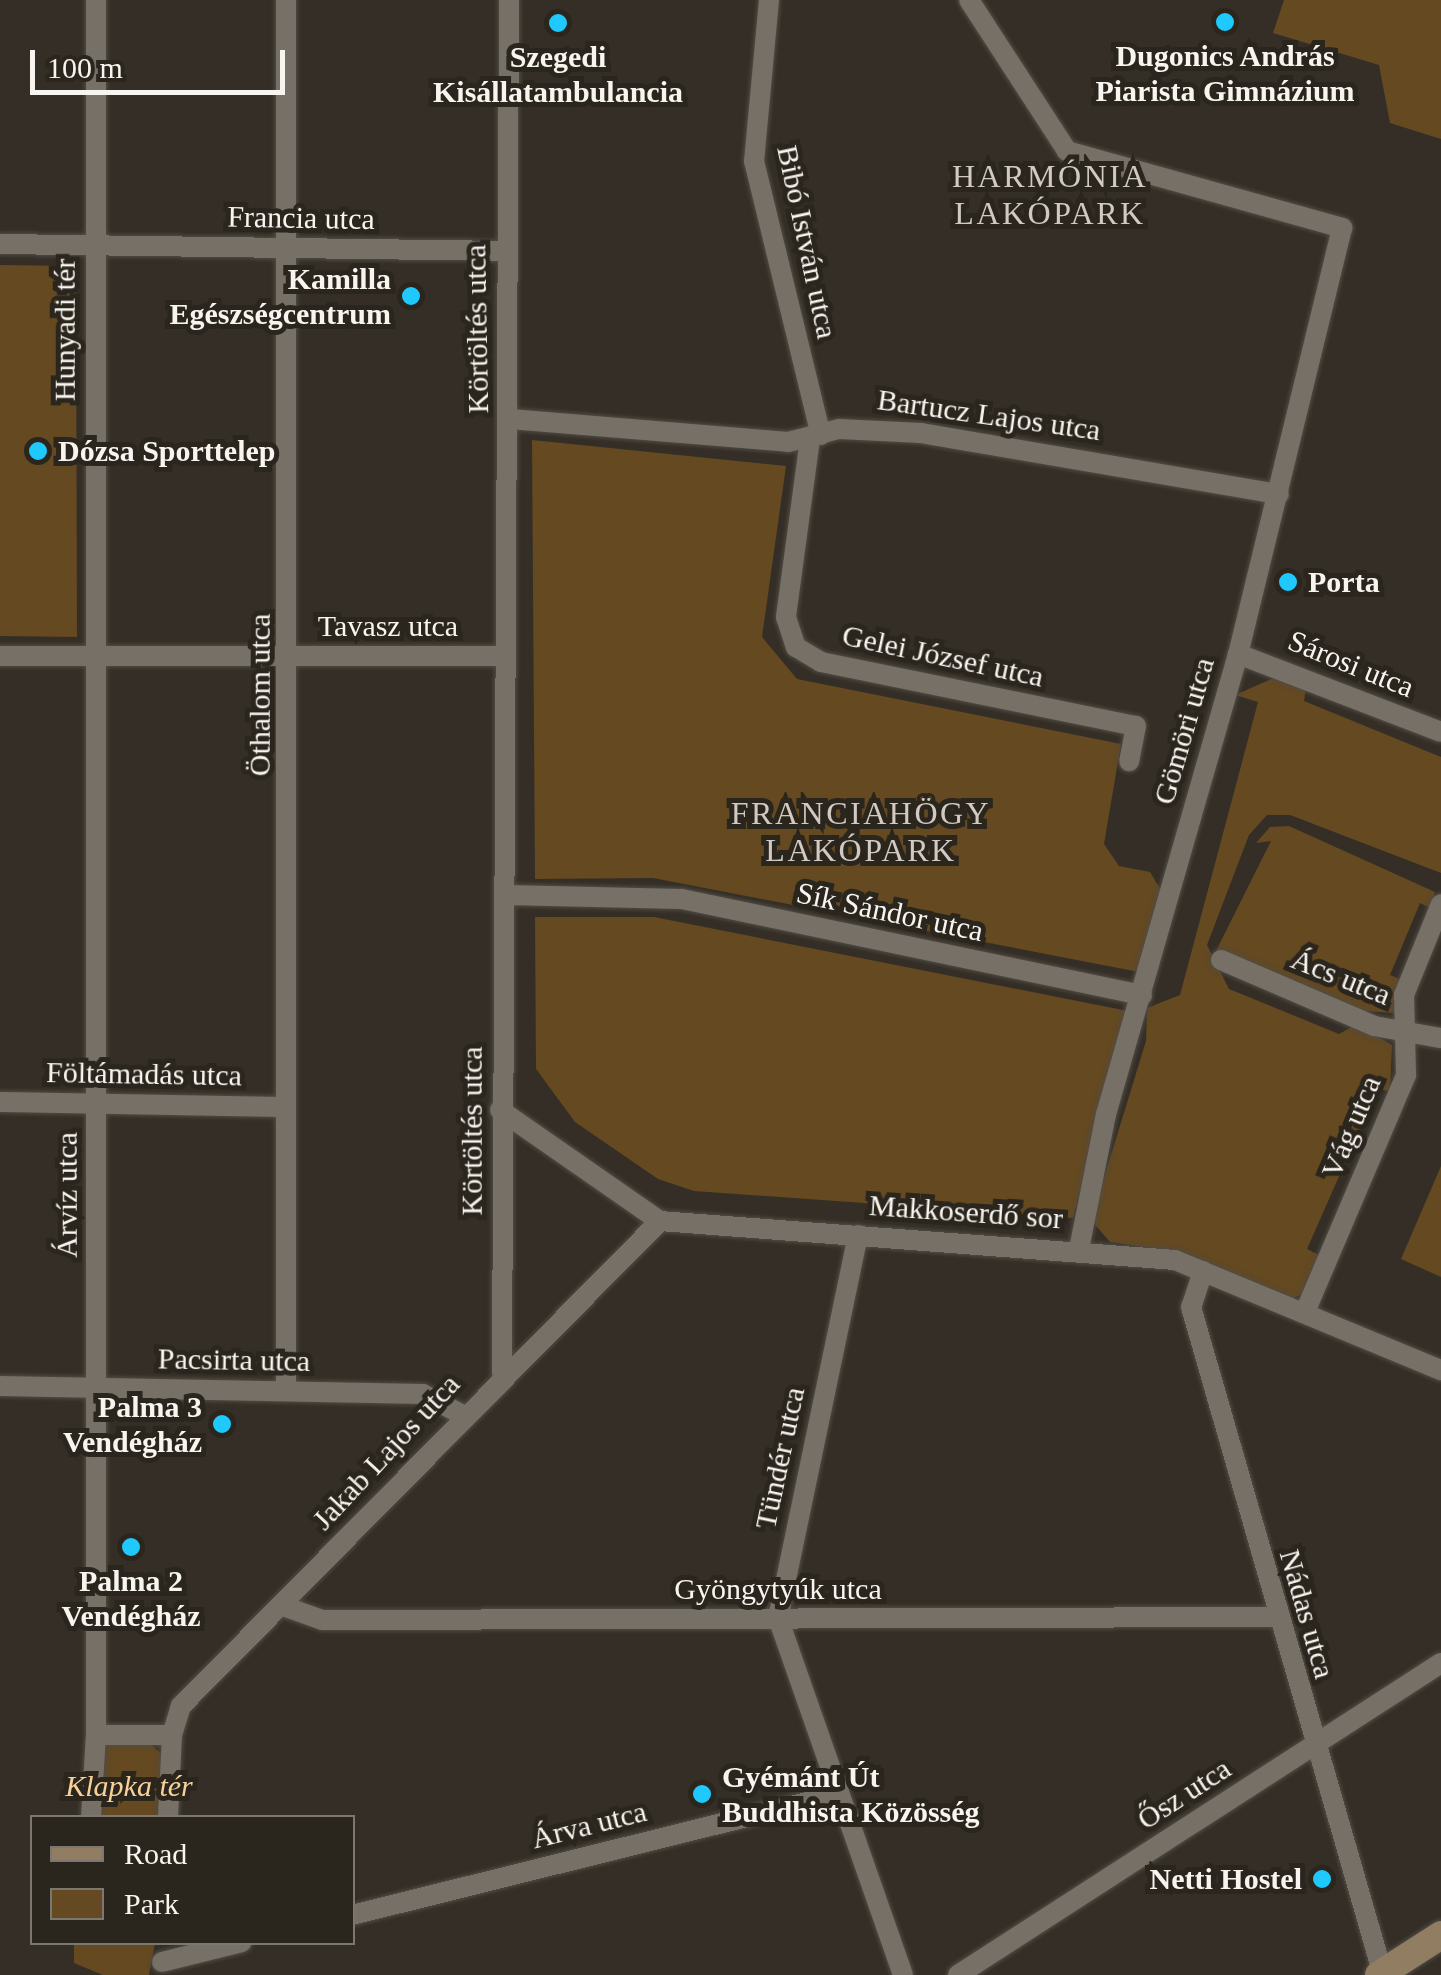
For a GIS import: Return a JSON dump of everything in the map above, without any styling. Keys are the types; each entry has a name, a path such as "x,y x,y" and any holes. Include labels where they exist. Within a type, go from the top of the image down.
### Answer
{"main road":[{"path":"1381,1974 1441,1935"}],"street":[{"path":"95,244 96,0"},
{"name":"Öthalom utca","path":"286,0 290,656 286,1391"},
{"name":"Körtöltés utca","path":"502,1373 503,769 516,710 502,656 510,419 506,251 509,0"},
{"name":"Bibó István utca","path":"769,0 754,161 815,437"},
{"name":"Gömöri utca","path":"968,0 1067,150 1342,228 1238,654 1142,995 1079,1249"},
{"name":"Hunyadi tér","path":"0,244 95,244 95,656"},
{"name":"Francia utca","path":"95,244 506,251"},
{"name":"Bartucz Lajos utca","path":"510,419 815,437 921,433 1279,494"},
{"name":"Gelei József utca","path":"815,437 786,617 796,647 821,662 1136,726 1129,762"},
{"name":"Sárosi utca","path":"1238,654 1441,732"},
{"path":"0,656 95,656"},
{"name":"Tavasz utca","path":"95,656 502,656"},
{"name":"Árvíz utca","path":"95,656 96,1734"},
{"name":"Sík Sándor utca","path":"505,895 682,900 1142,995"},
{"name":"Vág utca","path":"1306,1312 1406,1076 1404,994 1441,904"},
{"name":"Ács utca","path":"1221,960 1374,1026 1441,1038"},
{"name":"Föltámadás utca","path":"0,1102 286,1106"},
{"path":"500,1110 660,1221"},
{"name":"Makkoserdő sor","path":"660,1221 1079,1249 1203,1270 1441,1370"},
{"name":"Jakab Lajos utca","path":"172,1736 181,1706 282,1606 502,1373 660,1221"},
{"name":"Tündér utca","path":"778,1618 858,1234"},
{"name":"Nádas utca","path":"1203,1270 1191,1307 1276,1617 1381,1974"},
{"name":"Pacsirta utca","path":"0,1386 423,1394 462,1414"},
{"name":"Gyöngytyúk utca","path":"282,1606 322,1620 1276,1617"},
{"path":"778,1618 903,1975"},
{"name":"Ősz utca","path":"958,1975 1441,1664"},
{"path":"91,1815 96,1734 172,1736 168,1815"},
{"name":"Árva utca","path":"355,1914 839,1794"},
{"path":"161,1960 228,1945"}],"green space":[{"path":"1284,0 1441,0 1441,139 1390,123 1379,65 1273,33"},
{"name":"Dózsa Sporttelep","path":"0,265 76,266 77,637 0,636"},
{"path":"532,440 786,466 762,637 797,679 1121,744 1104,844 1119,866 1150,872 1161,890 1139,972 653,878 535,879"},
{"path":"1276,677 1306,688 1304,701 1441,757 1441,873 1290,815 1267,815 1249,835 1207,945 1229,989 1339,1034 1357,1024 1392,1045 1390,1092 1378,1088 1307,1249 1321,1256 1304,1294 1292,1298 1183,1253 1110,1242 1091,1220 1146,1041 1147,1008 1180,995 1258,702 1235,695"},
{"path":"1289,826 1435,892 1430,908 1420,903 1390,975 1400,979 1395,1013 1363,1011 1216,951 1271,841 1256,843 1270,827"},
{"path":"535,917 654,917 1128,1011 1073,1218 694,1191 658,1179 575,1122 536,1069"},
{"path":"1441,1166 1441,1277 1401,1259"},
{"name":"Klapka tér","path":"149,1743 162,1754 160,1815 98,1815 98,1752 107,1744"},
{"path":"74,1945 155,1945 149,1975 103,1975 74,1963"}],"place":[{"name":"Dugonics András Piarista Gimnázium","path":"1225,22"},
{"name":"Szegedi Kisállatambulancia","path":"558,23"},
{"name":"Kamilla Egészségcentrum","path":"411,296"},
{"name":"Dózsa Sporttelep","path":"38,451"},
{"name":"Porta","path":"1288,582"},
{"name":"Palma 3 Vendégház","path":"222,1424"},
{"name":"Palma 2 Vendégház","path":"131,1547"},
{"name":"Gyémánt Út Buddhista Közösség","path":"702,1794"},
{"name":"Netti Hostel","path":"1322,1879"}],"district":[{"name":"HARMÓNIA LAKÓPARK","path":"1050,196"},
{"name":"FRANCIAHÖGY LAKÓPARK","path":"861,832"}]}
